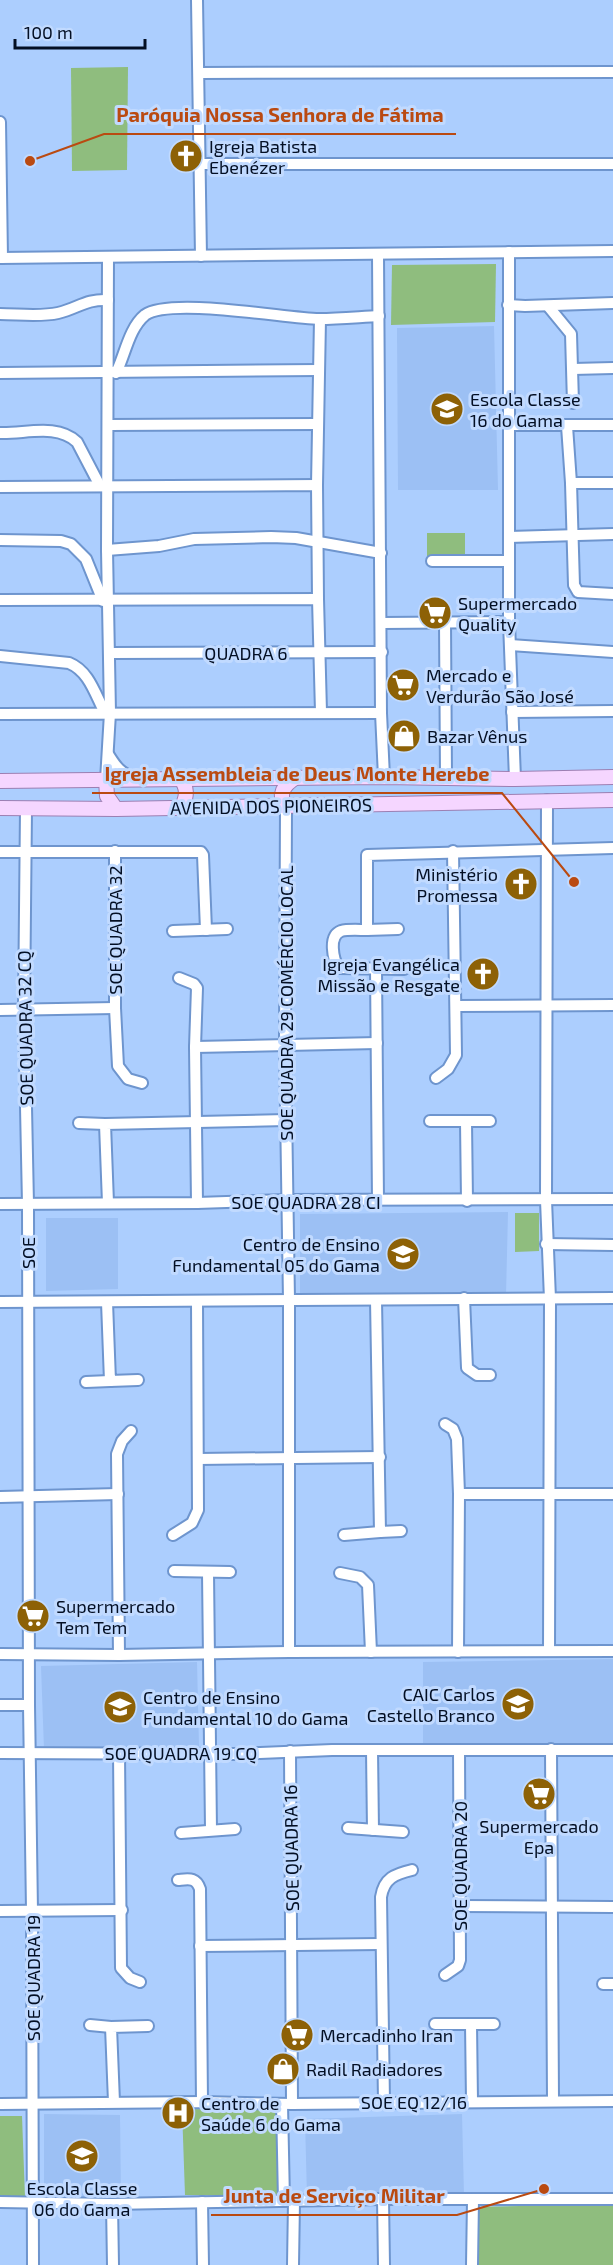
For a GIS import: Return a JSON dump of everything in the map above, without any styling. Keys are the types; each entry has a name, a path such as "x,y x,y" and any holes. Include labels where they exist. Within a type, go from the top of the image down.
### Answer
{"main road":[{"name":"AVENIDA DOS PIONEIROS","path":"0,781 180,778 613,777"},
{"path":"180,778 186,788 182,807"},
{"path":"286,806 282,800 282,792 286,783 295,778"},
{"path":"106,780 107,796 116,809"},
{"name":"AVENIDA DOS PIONEIROS","path":"0,808 116,809 613,800"}],"street":[{"path":"197,0 201,256"},
{"path":"199,73 613,72"},
{"path":"0,122 1,258 613,251"},
{"path":"200,165 613,164"},
{"path":"508,252 509,621 516,779"},
{"path":"378,255 381,713 384,777"},
{"path":"106,780 110,654 105,601 107,550 104,486 113,373 108,300 108,257"},
{"path":"0,314 55,314 94,299 108,300"},
{"path":"508,305 613,303"},
{"path":"548,306 571,334 573,403"},
{"path":"113,373 140,320 159,309 207,309 320,319 379,316"},
{"path":"320,319 317,485 321,712"},
{"path":"573,369 613,368"},
{"path":"0,373 319,370"},
{"path":"108,425 318,424"},
{"path":"510,425 613,425"},
{"path":"567,426 574,585 578,592 613,594"},
{"path":"0,433 39,431 72,436 104,486"},
{"path":"571,483 613,483"},
{"path":"0,487 317,485"},
{"path":"318,526 342,546"},
{"path":"509,537 613,534"},
{"path":"107,550 159,546 218,537 296,538 381,553"},
{"path":"0,540 61,541 71,544 86,559 105,601"},
{"path":"432,561 509,561"},
{"path":"0,600 318,599"},
{"path":"382,622 509,621"},
{"path":"445,622 446,778"},
{"path":"510,645 613,652"},
{"name":"QUADRA 6","path":"110,654 382,652"},
{"path":"0,656 69,663 78,667 86,676 107,713"},
{"path":"512,712 613,711"},
{"path":"0,714 381,713"},
{"path":"108,753 117,769 124,775 138,779"},
{"path":"547,800 546,1244 550,1299 549,1651"},
{"name":"SOE QUADRA 29 COMÉRCIO LOCAL","path":"286,806 285,1045 288,1200"},
{"name":"SOE QUADRA 32 CQ","path":"26,809 24,1010 28,1204"},
{"path":"367,930 367,855 613,848"},
{"name":"SOE QUADRA 32","path":"115,851 115,1008 118,1066 128,1079 142,1083"},
{"path":"0,852 199,851 202,853 206,930"},
{"path":"436,1078 448,1069 456,1055 453,851"},
{"path":"173,931 228,929"},
{"path":"398,929 342,931 337,934 334,941 335,961 339,968 404,969"},
{"path":"376,969 378,1201"},
{"path":"178,978 194,984 197,988 195,1047 197,1203"},
{"path":"456,1006 613,1005"},
{"name":"SOE QUADRA 32","path":"0,1010 115,1008"},
{"path":"195,1047 377,1043"},
{"path":"79,1123 286,1120"},
{"path":"430,1121 490,1121"},
{"path":"466,1122 467,1201"},
{"path":"105,1124 108,1203"},
{"name":"SOE QUADRA 28 CI","path":"0,1204 613,1199"},
{"path":"288,1200 289,1652"},
{"name":"SOE","path":"28,1204 29,1497"},
{"path":"546,1244 613,1245"},
{"path":"464,1298 467,1368 477,1375 490,1376"},
{"path":"0,1302 613,1298"},
{"path":"376,1300 380,1532"},
{"path":"173,1535 184,1529 195,1518 198,1510 197,1301"},
{"path":"107,1302 110,1381"},
{"path":"86,1382 138,1380"},
{"path":"445,1424 453,1429 457,1439 458,1652"},
{"path":"119,1655 117,1454 122,1441 131,1431"},
{"path":"198,1458 380,1456"},
{"path":"0,1497 118,1494"},
{"path":"459,1494 613,1494"},
{"name":"SOE QUADRA 19","path":"29,1497 28,1705 34,2104 33,2265"},
{"path":"344,1535 401,1531"},
{"path":"174,1571 230,1572"},
{"path":"208,1573 211,1830"},
{"path":"340,1573 360,1577 368,1585 371,1652"},
{"path":"0,1654 613,1651"},
{"path":"0,1705 28,1705"},
{"path":"550,1749 553,2101"},
{"path":"372,1830 372,1750 613,1750"},
{"name":"SOE QUADRA 19 CQ","path":"29,1753 209,1752 237,1754 372,1750"},
{"name":"SOE QUADRA 20","path":"445,1975 458,1966 460,1960 459,1750"},
{"name":"SOE QUADRA 16","path":"290,1751 292,1946 287,2104 293,2265"},
{"path":"0,1753 29,1753"},
{"path":"119,1753 121,1968 130,1978 140,1982"},
{"path":"348,1828 403,1832"},
{"path":"181,1833 235,1829"},
{"path":"384,2102 380,1944 382,1888 391,1876 412,1869"},
{"path":"178,1880 192,1878 199,1884 202,2102"},
{"path":"460,1906 613,1907"},
{"path":"0,1911 122,1910"},
{"path":"200,1946 380,1944"},
{"path":"435,2024 494,2024"},
{"path":"471,2024 472,2102"},
{"path":"90,2025 148,2026"},
{"path":"111,2027 114,2102"},
{"name":"SOE EQ 12/16","path":"0,2104 613,2101"},
{"path":"0,2202 112,2204 383,2199 613,2199"},
{"path":"383,2199 384,2265"},
{"path":"472,2265 473,2200"},
{"path":"202,2202 203,2265"},
{"path":"112,2204 113,2265"}],"shaded area":[{"name":"Escola Classe 16 do Gama","path":"494,326 498,490 398,490 397,328"},
{"name":"Centro de Ensino Fundamental 05 do Gama","path":"508,1212 506,1295 300,1296 300,1214"},
{"path":"46,1218 118,1218 118,1289 46,1291"},
{"name":"CAIC Carlos Castello Branco","path":"613,1659 613,1747 423,1747 423,1662"},
{"name":"Centro de Ensino Fundamental 10 do Gama","path":"197,1662 199,1747 44,1749 41,1666"},
{"name":"Escola Classe 06 do Gama","path":"44,2114 120,2115 121,2198 44,2200"},
{"path":"462,2114 464,2196 307,2197 305,2119"}],"green space":[{"path":"128,67 127,170 72,171 71,68"},
{"path":"496,264 495,322 391,325 392,265"},
{"path":"427,533 465,533 465,555 427,556"},
{"path":"515,1213 539,1213 539,1251 515,1252"},
{"path":"182,2109 278,2110 280,2196 185,2195"},
{"path":"0,2116 22,2116 25,2197 0,2197"},
{"path":"613,2204 613,2265 476,2265 475,2207"}],"place":[{"name":"Igreja Batista Ebenézer","path":"186,156"},
{"name":"Paróquia Nossa Senhora de Fátima","path":"30,161"},
{"name":"Escola Classe 16 do Gama","path":"447,409"},
{"name":"Supermercado Quality","path":"435,613"},
{"name":"Mercado e Verdurão São José","path":"403,685"},
{"name":"Bazar Vênus","path":"404,736"},
{"name":"Igreja Assembleia de Deus Monte Herebe","path":"574,882"},
{"name":"Ministério Promessa","path":"521,884"},
{"name":"Igreja Evangélica Missão e Resgate","path":"483,974"},
{"name":"Centro de Ensino Fundamental 05 do Gama","path":"403,1254"},
{"name":"Supermercado Tem Tem","path":"33,1616"},
{"name":"CAIC Carlos Castello Branco","path":"518,1704"},
{"name":"Centro de Ensino Fundamental 10 do Gama","path":"120,1707"},
{"name":"Supermercado Epa","path":"539,1794"},
{"name":"Mercadinho Iran","path":"297,2035"},
{"name":"Radil Radiadores","path":"283,2069"},
{"name":"Centro de Saúde 6 do Gama","path":"178,2113"},
{"name":"Escola Classe 06 do Gama","path":"82,2156"},
{"name":"Junta de Serviço Militar","path":"544,2189"}]}
